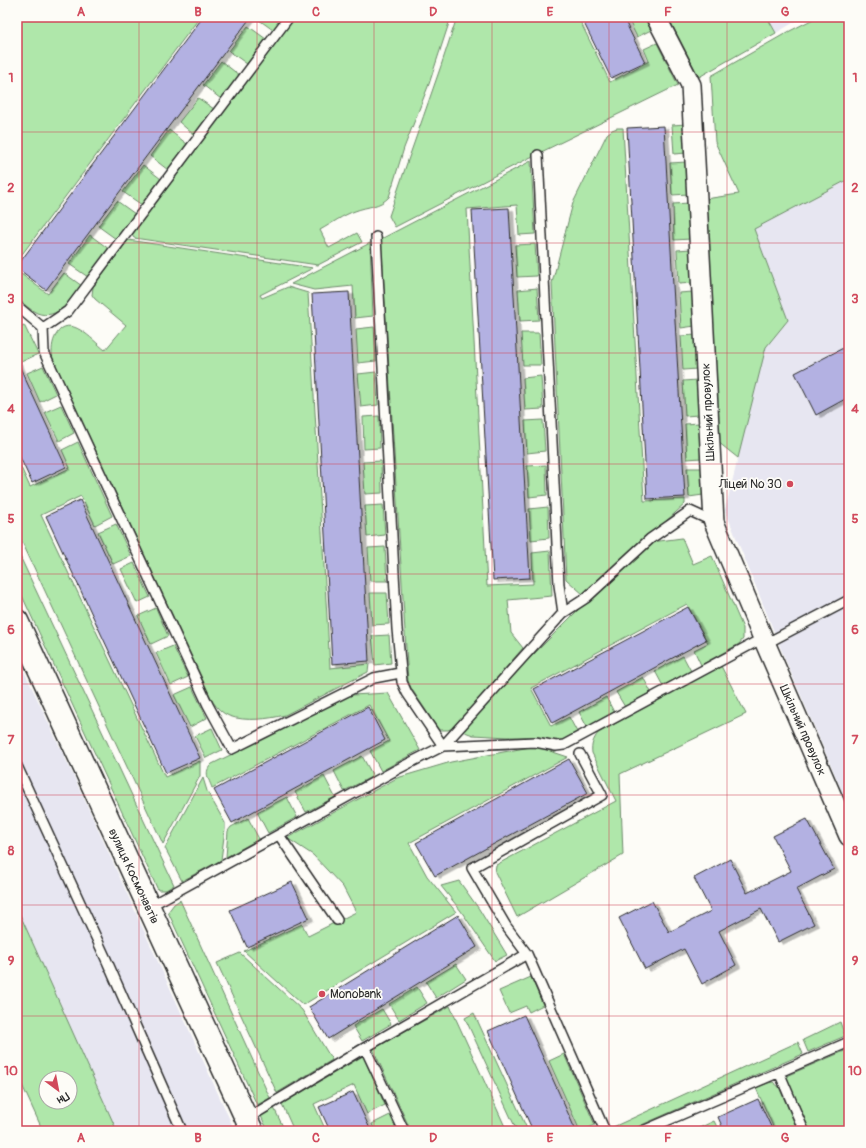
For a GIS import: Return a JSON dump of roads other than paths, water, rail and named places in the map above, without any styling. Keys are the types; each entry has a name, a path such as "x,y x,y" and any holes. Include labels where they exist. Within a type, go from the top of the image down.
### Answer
{"street":[{"name":"Шкільний провулок","path":"656,17 691,85 714,522 849,836"},
{"name":"вулиця Космонавтів","path":"17,621 249,1125"}],"lane":[{"path":"43,328 68,311 289,17"},
{"path":"538,155 559,585 563,613"},
{"path":"376,237 400,673 402,682 408,693 443,746"},
{"path":"17,306 43,328 44,352 208,705 232,749 374,678 400,673"},
{"path":"148,907 396,770 443,746 563,613 586,598 650,539 690,511 714,522"},
{"path":"443,746 535,742 547,743 556,746 564,745 764,641 849,600"},
{"path":"580,754 602,795 472,868 506,926 527,954 605,1131"},
{"path":"17,766 106,959 182,1131"},
{"path":"279,835 337,920"},
{"path":"249,1125 365,1048 527,954"},
{"path":"644,1131 849,1042"},
{"path":"365,1048 404,1131"},
{"path":"779,1072 804,1131"}],"place":[{"name":"Ліцей № 30","path":"790,484"},
{"name":"Monobank","path":"322,994"}]}
